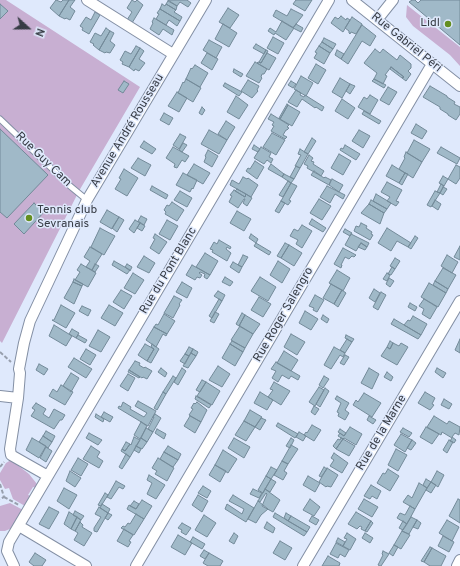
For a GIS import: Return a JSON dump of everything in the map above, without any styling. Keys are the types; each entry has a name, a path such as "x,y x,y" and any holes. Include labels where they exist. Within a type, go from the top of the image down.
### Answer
{"street":[{"path":"87,0 99,3 174,54"},
{"name":"Avenue André Rousseau","path":"48,476 11,455 10,444 18,398 19,369 30,321 87,200 206,0"},
{"name":"Rue du Pont Blanc","path":"4,540 19,526 329,0"},
{"name":"Rue Gabriel Péri","path":"352,0 460,86"},
{"path":"377,20 393,0"},
{"name":"Rue Roger Salengro","path":"136,566 432,64"},
{"name":"Rue de la Marne","path":"303,566 460,301"},
{"path":"0,396 18,398"},
{"path":"19,526 86,566"},
{"path":"4,540 6,551 14,566"},
{"path":"457,566 460,560"}],"lane":[{"name":"Rue Guy Cam","path":"0,119 70,186 87,200"}],"path":[{"path":"0,484 4,497 28,511"},
{"path":"0,498 4,497"}],"shaded area":[{"path":"0,0 6,0 140,87 79,191 2,343 0,341"},
{"path":"407,5 460,47 460,66 450,55 413,26 406,17"},
{"path":"11,460 29,474 37,484 36,488 33,487 28,495 31,496 25,506 13,499 9,488 5,489 0,480 0,473 6,463"},
{"path":"10,503 23,510 12,528 5,531 0,531 0,506"}],"building":[{"path":"56,0 61,2 63,0 69,0 59,16 50,8"},
{"path":"69,0 75,0 70,7 75,11 70,20 59,16"},
{"path":"132,0 135,2 137,0 143,5 132,23 127,20 132,12 127,8"},
{"path":"168,0 187,0 191,3 188,7 180,2 177,6"},
{"path":"296,0 312,0 305,11 293,4"},
{"name":"Lidl","path":"415,0 418,3 421,0 460,0 460,45 409,2"},
{"path":"168,1 177,6 176,10 166,4"},
{"path":"0,4 8,11 0,19"},
{"path":"162,4 165,6 166,4 176,10 174,12 182,17 180,21 160,9"},
{"path":"228,8 239,15 230,28 219,22"},
{"path":"160,9 180,21 177,26 169,20 166,25 156,19 159,14 157,13"},
{"path":"291,9 303,15 293,28 273,16 276,10 287,16"},
{"path":"95,12 100,15 89,34 82,30 83,28 80,26 86,17 91,20"},
{"path":"341,16 346,20 347,18 350,20 343,32 331,23 335,17 338,19"},
{"path":"352,17 362,24 356,34 351,32 350,34 345,28"},
{"path":"154,18 174,30 172,35 163,29 159,35 150,29"},
{"path":"282,21 294,28 286,40 275,33 274,35 268,31 270,28 276,32"},
{"path":"223,24 237,33 229,47 215,39"},
{"path":"296,24 303,28 301,32 293,28"},
{"path":"362,25 376,36 370,46 362,41 348,64 341,59"},
{"path":"106,28 110,31 99,50 90,42 95,33 101,36"},
{"path":"110,31 114,33 110,41 115,45 110,53 105,53 99,50"},
{"path":"273,37 284,43 278,54 267,48"},
{"path":"324,38 336,44 333,49 322,42"},
{"path":"209,40 222,47 216,58 203,50"},
{"path":"322,42 333,49 330,53 319,46"},
{"path":"256,44 266,50 264,54 253,48"},
{"path":"136,46 140,48 129,67 122,64 123,62 120,60 125,51 131,54"},
{"path":"319,46 330,53 324,64 314,58 317,53 315,52"},
{"path":"140,48 144,51 139,59 145,63 139,71 135,69 134,71 129,67"},
{"path":"375,49 380,53 383,49 397,60 400,55 411,64 411,68 408,71 411,74 406,81 402,78 404,77 391,67 385,75 387,76 383,84 374,79 377,73 364,63"},
{"path":"266,50 268,51 261,63 259,62"},
{"path":"337,50 344,54 341,59 335,55"},
{"path":"207,53 218,59 212,70 201,63"},
{"path":"267,53 276,58 269,70 257,63 261,63"},
{"path":"255,62 267,69 264,74 262,74 262,78 259,83 246,76"},
{"path":"316,64 326,70 318,84 308,78"},
{"path":"195,65 208,73 200,87 186,79 191,68 192,69"},
{"path":"391,67 404,77 402,78 390,69"},
{"path":"234,69 243,74 241,77 233,72"},
{"path":"301,76 313,83 306,96 294,89"},
{"path":"340,78 350,84 342,98 332,92"},
{"path":"186,79 201,88 193,102 178,93"},
{"path":"374,79 386,85 384,88 372,81"},
{"path":"248,80 259,86 258,91 252,98 241,91"},
{"path":"124,81 129,84 123,93 118,90"},
{"path":"291,81 296,84 293,88 288,85"},
{"path":"225,83 242,92 239,96 223,86"},
{"path":"350,84 355,86 350,94 346,91"},
{"path":"430,86 447,96 455,102 454,104 460,107 460,114 456,120 440,109 440,107 423,97"},
{"path":"388,87 397,92 389,105 380,100"},
{"path":"296,90 301,93 300,95 304,97 305,95 324,107 322,111 302,99 297,107 288,102"},
{"path":"177,92 187,98 179,112 168,106"},
{"path":"370,95 378,100 370,114 358,107 364,97 367,99"},
{"path":"236,96 248,105 239,119 227,112"},
{"path":"342,99 355,108 348,119 335,111"},
{"path":"287,104 288,105 280,119 279,118"},
{"path":"288,105 300,112 292,126 280,119"},
{"path":"202,107 205,110 202,115 199,113"},
{"path":"364,111 381,121 379,124 362,114"},
{"path":"164,113 173,118 169,125 160,120"},
{"path":"271,114 289,125 287,127 289,128 283,135 287,137 285,139 271,131 274,126 272,125 274,122 268,119"},
{"path":"226,121 235,127 227,140 218,134"},
{"path":"416,124 427,131 422,139 411,133"},
{"path":"0,129 48,175 7,218 0,212"},
{"path":"209,130 227,140 219,154 201,144"},
{"path":"359,130 370,136 363,148 352,141"},
{"path":"272,133 285,140 276,155 263,147"},
{"path":"180,134 186,137 179,149 173,145"},
{"path":"312,138 316,141 308,154 304,152"},
{"path":"414,140 430,149 422,162 407,153"},
{"path":"144,141 156,149 152,154 140,147"},
{"path":"183,143 187,145 182,152 179,150"},
{"path":"254,145 260,149 258,152 252,149"},
{"path":"345,145 360,154 356,160 340,150 341,148 343,149"},
{"path":"173,147 189,156 185,162 182,160 177,168 174,167 175,164 166,158"},
{"path":"261,147 271,153 269,157 273,159 271,163 267,160 264,164 254,158"},
{"path":"441,147 460,158 457,164 437,153"},
{"path":"300,149 308,154 300,168 295,166 301,155 298,154"},
{"path":"208,150 218,156 212,167 204,162"},
{"path":"406,152 422,162 413,178 399,169 405,158"},
{"path":"339,154 351,161 343,175 331,168"},
{"path":"309,155 313,158 311,161 314,162 313,164 324,171 321,176 307,168 308,166 304,164"},
{"path":"138,158 151,165 145,176 131,168"},
{"path":"255,161 264,167 257,179 246,171 248,168 250,169"},
{"path":"194,164 210,173 203,184 187,175"},
{"path":"271,164 284,174 282,177 268,169"},
{"path":"392,165 405,173 399,183 386,176"},
{"path":"456,165 460,167 460,178 456,184 448,179"},
{"path":"296,166 300,168 294,179 290,177"},
{"path":"124,169 138,178 127,196 115,189 121,179 119,178"},
{"path":"314,171 324,178 325,177 331,180 329,185 311,175"},
{"path":"183,173 197,180 190,192 176,185"},
{"path":"405,173 408,174 402,185 399,183"},
{"path":"284,174 294,179 291,183 282,177"},
{"path":"443,176 448,179 444,186 439,183"},
{"path":"243,177 248,178 258,185 251,197 230,185 232,180 239,184"},
{"path":"332,179 343,185 339,192 329,185"},
{"path":"288,181 291,183 283,197 279,195"},
{"path":"387,182 402,190 396,201 399,202 396,206 387,201 390,197 381,192"},
{"path":"291,183 297,186 289,200 291,201 288,205 281,201"},
{"path":"441,184 444,186 440,193 437,192"},
{"path":"152,186 168,195 166,199 150,190"},
{"path":"327,186 345,195 343,199 335,194 330,203 320,197"},
{"path":"443,187 447,189 443,195 440,193"},
{"path":"237,189 246,194 245,197 235,191"},
{"path":"234,190 245,197 246,194 252,198 247,206 243,203 245,199 238,208 229,202 232,196 230,195"},
{"path":"180,191 192,198 187,207 174,200"},
{"path":"435,191 440,193 431,207 427,205"},
{"path":"376,194 391,203 387,209 373,201"},
{"path":"319,199 331,206 322,220 310,213"},
{"path":"371,200 387,209 384,213 369,204"},
{"path":"435,200 441,204 438,210 432,206"},
{"path":"281,201 285,203 279,213 275,211"},
{"path":"172,202 184,210 177,221 165,214 166,212 164,210 167,205 169,206"},
{"name":"Tennis club Sevranais","path":"34,203 44,212 24,234 14,224"},
{"path":"369,204 384,213 380,224 361,213"},
{"path":"107,210 119,217 112,229 100,222"},
{"path":"237,211 251,219 244,231 230,223"},
{"path":"141,216 147,219 144,225 138,221"},
{"path":"119,217 124,220 117,232 112,228"},
{"path":"312,219 326,228 323,232 309,224"},
{"path":"135,220 140,223 134,233 129,229"},
{"path":"167,220 178,226 170,240 159,234"},
{"path":"140,223 145,226 142,231 137,228"},
{"path":"361,223 367,226 366,228 372,232 371,234 373,235 370,240 354,231 356,226 359,227"},
{"path":"302,225 312,231 302,248 296,244 298,240 290,236 294,229 298,231"},
{"path":"100,228 115,236 104,255 91,247"},
{"path":"387,228 411,243 408,247 397,241 391,251 378,243"},
{"path":"345,229 352,233 350,236 343,232"},
{"path":"155,234 167,242 159,254 150,248 155,239 153,238"},
{"path":"251,234 258,239 256,243 249,238"},
{"path":"351,234 369,243 367,247 361,243 356,251 345,245"},
{"path":"415,236 418,238 411,249 408,247"},
{"path":"219,240 231,247 230,249 227,247 226,249 231,253 227,261 212,252 213,250 210,249 214,242 217,244"},
{"path":"256,243 271,252 269,255 254,246"},
{"path":"285,243 289,245 281,258 277,256"},
{"path":"361,243 367,247 365,250 358,247"},
{"path":"289,245 302,253 294,266 281,258"},
{"path":"460,246 460,260 454,257"},
{"path":"90,247 102,254 92,270 86,267 90,261 84,257"},
{"path":"343,248 356,255 349,259 345,257 341,268 334,264"},
{"path":"205,253 218,261 210,275 196,267"},
{"path":"243,255 248,257 242,267 238,265"},
{"path":"447,255 458,262 452,273 441,266"},
{"path":"144,256 155,263 149,273 137,267"},
{"path":"395,258 400,261 395,269 390,266"},
{"path":"114,261 130,270 127,274 112,265"},
{"path":"278,261 290,269 282,283 270,275"},
{"path":"233,262 242,267 239,273 230,267"},
{"path":"81,264 96,273 88,287 75,280 80,272 77,270"},
{"path":"95,264 99,266 95,272 92,270"},
{"path":"127,264 132,267 130,271 125,267"},
{"path":"192,265 210,275 207,279 204,277 205,274 200,272 199,273 202,275 200,278 197,277 195,280 186,275"},
{"path":"392,267 395,269 391,275 388,274"},
{"path":"443,268 456,275 448,289 435,281"},
{"path":"337,270 350,278 343,291 329,283"},
{"path":"133,273 144,280 135,294 124,288"},
{"path":"387,273 390,275 387,281 383,279"},
{"path":"225,277 233,282 230,286 222,282"},
{"path":"260,277 276,287 268,301 251,291"},
{"path":"389,278 394,281 390,287 386,284"},
{"path":"74,279 83,284 82,286 73,282"},
{"path":"435,281 448,289 446,293 433,285"},
{"path":"73,282 82,286 74,304 64,298"},
{"path":"182,282 192,288 187,298 176,292"},
{"path":"429,283 446,293 438,307 421,297"},
{"path":"331,284 342,290 334,304 323,298"},
{"path":"374,289 380,293 375,302 369,298"},
{"path":"121,290 132,296 124,309 113,302"},
{"path":"342,290 346,293 338,307 334,304"},
{"path":"218,291 225,295 222,301 214,296"},
{"path":"381,292 386,295 378,310 373,307"},
{"path":"315,295 324,300 317,312 313,310 314,308 309,306"},
{"path":"174,296 182,300 173,318 164,313"},
{"path":"259,297 271,304 263,317 251,310"},
{"path":"219,299 222,301 212,318 209,316"},
{"path":"424,299 437,307 430,319 422,314 424,309 419,306"},
{"path":"410,303 417,307 415,311 408,307"},
{"path":"61,305 75,313 66,328 52,320 54,320"},
{"path":"109,305 123,313 115,326 101,318"},
{"path":"82,306 91,310 88,316 79,311"},
{"path":"305,311 318,319 311,330 299,323"},
{"path":"215,312 219,314 214,323 210,321"},
{"path":"242,313 245,315 239,326 236,324"},
{"path":"164,314 175,321 167,334 154,327 156,324 158,325"},
{"path":"245,315 260,324 253,334 239,326"},
{"path":"323,315 329,319 327,323 321,319"},
{"path":"413,316 427,324 421,335 404,325 408,320 410,321"},
{"path":"394,319 421,335 418,339 391,324"},
{"path":"54,325 72,336 66,346 49,336"},
{"path":"240,326 253,334 245,348 231,340"},
{"path":"154,327 167,334 166,336 163,334 156,347 146,340"},
{"path":"72,329 79,333 76,338 69,334"},
{"path":"98,330 110,337 101,352 89,346"},
{"path":"291,334 305,342 297,355 284,347"},
{"path":"78,335 87,340 85,343 76,338"},
{"path":"346,335 354,339 352,342 345,338"},
{"path":"347,339 352,342 345,353 340,350"},
{"path":"460,339 460,353 455,350"},
{"path":"232,341 245,348 243,352 230,344"},
{"path":"390,341 393,343 390,349 387,347"},
{"path":"393,343 399,346 401,343 408,347 397,365 381,356 387,347 390,349"},
{"path":"145,344 154,349 147,361 138,355"},
{"path":"152,344 159,349 151,363 147,361 154,349 151,347"},
{"path":"230,344 243,352 235,366 222,358"},
{"path":"189,347 193,349 189,356 185,354"},
{"path":"334,347 345,353 343,357 340,355 331,369 324,365"},
{"path":"86,349 96,355 90,365 80,359"},
{"path":"193,349 198,352 196,356 191,353"},
{"path":"284,351 298,360 291,371 277,363"},
{"path":"191,353 196,356 188,368 183,366"},
{"path":"185,354 189,356 185,364 180,361"},
{"path":"345,355 349,357 344,365 340,363"},
{"path":"74,358 92,369 86,378 68,367"},
{"path":"135,361 140,363 139,365 144,368 145,367 152,371 147,379 142,378 129,370"},
{"path":"276,362 300,376 298,380 291,376 289,379 282,375 278,382 272,378 276,371 271,369"},
{"path":"39,364 48,369 44,375 36,370"},
{"path":"218,366 230,374 222,387 209,380"},
{"path":"161,368 167,373 165,377 158,372"},
{"path":"182,368 186,371 178,385 174,382"},
{"path":"369,368 379,374 372,389 361,383"},
{"path":"437,368 446,373 443,378 435,372"},
{"path":"129,370 140,377 139,378 128,372"},
{"path":"387,372 393,377 391,381 384,377"},
{"path":"71,373 79,378 71,392 63,386"},
{"path":"128,374 135,378 128,391 120,386"},
{"path":"173,376 176,378 166,394 163,392"},
{"path":"324,376 329,379 323,388 319,385"},
{"path":"202,380 206,382 200,392 196,390"},
{"path":"206,382 220,391 212,405 197,396"},
{"path":"274,382 290,391 281,405 268,397 273,390 270,389"},
{"path":"61,385 73,392 65,405 49,396 53,389 57,392"},
{"path":"319,387 324,390 315,406 309,402"},
{"path":"325,388 329,391 320,407 316,404"},
{"path":"163,392 166,394 157,410 154,408"},
{"path":"260,392 273,400 267,410 254,403"},
{"path":"425,392 435,398 432,404 434,405 430,410 418,403"},
{"path":"364,393 381,403 372,417 353,405 356,400 358,402"},
{"path":"196,396 211,405 209,408 195,399"},
{"path":"337,396 349,403 345,410 349,413 345,420 338,416 339,413 337,412 341,403 335,399"},
{"path":"444,399 452,404 449,409 441,405"},
{"path":"138,401 156,411 148,426 118,408 119,406 121,407 123,402 131,407 130,409 144,417 147,413 135,406"},
{"path":"197,402 207,410 201,422 189,415 193,409 191,408 194,403 195,404"},
{"path":"36,403 46,409 43,414 49,418 54,409 65,415 54,429 31,416 35,410 32,408"},
{"path":"314,406 319,409 315,415 311,412"},
{"path":"250,410 262,417 255,427 244,421"},
{"path":"104,412 113,417 110,422 101,417"},
{"path":"96,414 104,419 103,422 95,417"},
{"path":"155,414 161,418 153,432 148,429"},
{"path":"190,416 201,422 195,433 184,426"},
{"path":"369,416 376,420 373,424 367,420"},
{"path":"434,416 447,424 449,421 460,427 459,435 455,433 452,437 456,440 454,443 450,441 452,438 442,432 441,435 427,427"},
{"path":"261,418 266,420 260,430 255,427"},
{"path":"244,421 255,427 246,441 235,435"},
{"path":"141,422 147,426 140,439 134,435"},
{"path":"278,423 298,434 295,438 276,426"},
{"path":"312,425 321,430 314,441 304,435"},
{"path":"350,427 362,434 356,445 338,436 340,433 344,436"},
{"path":"426,427 439,434 432,444 420,437"},
{"path":"146,428 153,432 147,442 141,438"},
{"path":"403,428 412,433 409,437 400,432"},
{"path":"157,429 166,434 164,439 155,433"},
{"path":"340,429 346,433 344,436 338,432"},
{"path":"46,431 55,436 52,442 43,436"},
{"path":"299,432 306,436 303,441 296,437"},
{"path":"89,433 102,440 98,445 86,438"},
{"path":"401,434 412,440 405,452 394,445"},
{"path":"43,436 52,442 48,448 39,442"},
{"path":"134,437 140,440 130,457 121,451 122,449 125,451 130,444 131,445"},
{"path":"32,438 46,446 39,458 26,450"},
{"path":"141,438 147,442 142,449 136,446"},
{"path":"234,438 250,447 244,458 228,448"},
{"path":"291,438 294,440 290,448 286,446"},
{"path":"341,438 343,439 336,449 333,446 338,439 340,440"},
{"path":"343,439 355,446 349,456 336,449"},
{"path":"412,440 416,443 411,450 407,448"},
{"path":"449,440 453,442 447,453 443,450"},
{"path":"126,442 130,444 125,451 122,449"},
{"path":"291,445 298,449 288,464 282,461"},
{"path":"91,446 100,452 97,457 103,461 99,468 83,459"},
{"path":"136,446 141,449 139,453 134,450"},
{"path":"168,446 181,454 178,460 164,452"},
{"path":"46,447 52,451 46,462 40,458"},
{"path":"396,449 407,455 398,471 388,465"},
{"path":"223,450 237,459 228,473 215,465"},
{"path":"164,452 178,460 173,467 160,459"},
{"path":"334,453 348,463 342,473 330,466 334,460 331,458"},
{"path":"126,454 130,457 122,469 119,467"},
{"path":"78,458 88,464 81,476 71,470"},
{"path":"158,458 174,468 167,481 155,474 157,471 152,468"},
{"path":"282,461 288,464 284,471 287,473 283,480 274,475"},
{"path":"215,465 226,471 220,482 209,475"},
{"path":"271,467 277,470 271,479 266,476"},
{"path":"324,467 327,469 321,477 319,476"},
{"path":"327,468 338,475 331,487 326,487 319,482"},
{"path":"388,469 399,476 390,491 377,483 383,473 385,474"},
{"path":"70,471 81,478 75,487 66,481"},
{"path":"437,471 444,475 438,487 431,482"},
{"path":"149,475 165,485 156,499 147,494 152,483 147,480"},
{"path":"266,476 271,479 263,493 258,490"},
{"path":"308,476 320,483 315,492 303,485"},
{"path":"271,479 276,482 270,492 265,489"},
{"path":"426,479 431,482 427,488 423,485"},
{"path":"116,481 125,486 123,489 119,487 111,499 107,497"},
{"path":"431,482 436,485 431,493 426,490"},
{"path":"419,483 427,488 415,509 403,502 408,495 412,498"},
{"path":"371,485 381,491 377,499 372,496 370,499 364,496"},
{"path":"203,486 211,491 207,498 198,493"},
{"path":"64,488 77,495 69,509 57,501"},
{"path":"253,489 262,493 259,498 250,494"},
{"path":"265,489 280,500 273,512 262,506 267,494 266,493 260,502 258,501"},
{"path":"105,493 108,495 101,506 98,505"},
{"path":"198,495 208,501 202,512 192,505"},
{"path":"233,495 254,508 246,522 225,509 227,504 242,514 244,509 229,501"},
{"path":"310,499 320,507 314,516 303,510"},
{"path":"364,499 378,507 372,517 358,509"},
{"path":"458,499 460,500 460,523 449,516"},
{"path":"142,500 152,506 144,519 127,509 129,505 136,509"},
{"path":"134,501 139,504 136,509 130,506"},
{"path":"258,501 268,509 261,515 256,523 248,519"},
{"path":"102,504 110,509 108,513 100,508"},
{"path":"410,506 415,509 407,524 397,518 400,513 405,515"},
{"path":"49,507 59,512 49,529 39,524"},
{"path":"99,507 108,513 97,532 94,531 94,528 101,517 95,514"},
{"path":"75,511 84,516 81,520 73,515"},
{"path":"69,512 77,517 71,529 64,524"},
{"path":"356,512 371,521 365,531 361,529 362,527 360,526 357,529 348,524"},
{"path":"108,513 112,515 108,520 105,518"},
{"path":"275,513 307,532 304,536 273,517"},
{"path":"286,513 291,516 288,521 284,518"},
{"path":"136,514 144,519 134,535 121,528 123,526 125,527 128,523 130,524"},
{"path":"204,515 216,523 207,537 195,530"},
{"path":"291,516 310,527 307,532 288,521"},
{"path":"312,516 319,520 316,525 309,521"},
{"path":"77,517 81,520 75,531 71,529"},
{"path":"411,517 417,520 409,534 402,531"},
{"path":"417,520 421,523 418,529 413,527"},
{"path":"447,520 459,527 452,541 439,533"},
{"path":"371,521 373,523 367,532 365,531"},
{"path":"403,521 407,524 403,530 399,528"},
{"path":"80,522 83,525 82,527 92,533 84,546 74,540 78,533 75,531"},
{"path":"267,522 275,528 273,533 264,528"},
{"path":"182,523 191,528 186,535 178,528"},
{"path":"124,529 133,535 129,541 131,542 128,547 117,541"},
{"path":"402,531 410,535 401,549 394,545"},
{"path":"234,533 238,536 234,544 229,541"},
{"path":"347,533 356,539 350,550 343,546 347,539 344,538"},
{"path":"365,533 373,538 370,543 362,538"},
{"path":"178,535 192,543 185,555 171,547"},
{"path":"443,536 454,542 449,552 438,546"},
{"path":"193,537 205,544 202,549 190,542"},
{"path":"338,538 345,542 343,546 336,542"},
{"path":"280,541 292,548 285,560 273,553"},
{"path":"336,543 349,550 345,557 340,554 338,558 330,554"},
{"path":"394,545 398,547 393,556 389,553"},
{"path":"430,547 432,548 424,562 421,561"},
{"path":"432,548 446,556 441,566 430,566 424,562"},
{"path":"204,550 209,553 205,559 200,556"},
{"path":"383,551 389,554 380,566 378,565 383,555"},
{"path":"35,553 46,560 42,566 34,566 29,562"},
{"path":"209,553 223,561 220,566 208,566 203,563"},
{"path":"328,556 340,563 339,566 322,566"}],"place":[{"name":"Lidl","path":"448,24"},
{"name":"Tennis club Sevranais","path":"29,218"}]}
